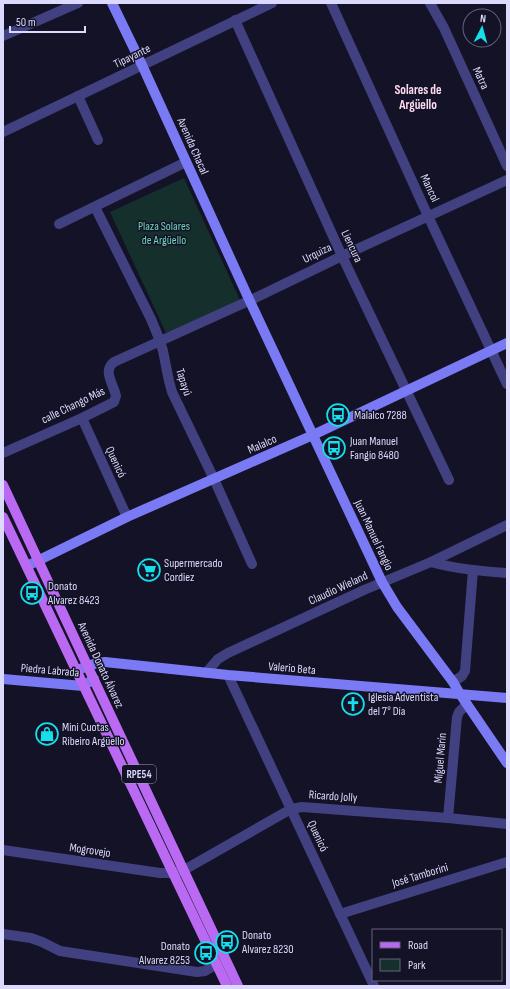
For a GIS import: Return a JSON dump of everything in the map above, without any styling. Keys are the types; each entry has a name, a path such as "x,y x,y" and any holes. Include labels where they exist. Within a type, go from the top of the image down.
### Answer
{"main road":[{"name":"Avenida Chacal","path":"112,3 142,65 249,300"},
{"name":"Juan Manuel Fangio","path":"249,300 382,582 397,607 453,682 507,763"},
{"name":"Malalco","path":"27,566 127,517 313,435 507,343"},
{"name":"Avenida Donato Álvarez","path":"3,485 238,986"},
{"name":"Avenida Donato Álvarez","path":"4,522 27,566 227,986"},
{"name":"Valerio Beta","path":"76,671 87,665 105,662 228,675 507,698"},
{"name":"Piedra Labrada","path":"3,679 83,686 94,679"}],"street":[{"path":"3,36 78,3"},
{"name":"Tipayante","path":"3,132 272,3"},
{"name":"Mancol","path":"331,3 428,216 507,384"},
{"name":"Matra","path":"430,3 444,28 507,166"},
{"name":"Liencura","path":"235,20 342,256 449,480"},
{"path":"78,96 98,140"},
{"path":"59,224 186,162"},
{"name":"Urquiza","path":"160,341 507,180"},
{"name":"Tapayú","path":"95,207 151,319 160,341 168,381 172,392 214,479 252,564"},
{"name":"calle Chango Más","path":"3,453 114,402 116,396 115,391 108,372 111,364 160,341"},
{"name":"Quenicó","path":"82,418 127,517"},
{"path":"4,522 19,520"},
{"name":"Claudio Wieland","path":"206,673 218,659 228,653 507,526"},
{"path":"430,562 473,570 507,573"},
{"path":"453,682 462,676 465,671 473,570"},
{"name":"Quenicó","path":"228,675 374,986"},
{"name":"Miguel Marín","path":"448,818 457,717 459,712 467,704"},
{"name":"Ricardo Jolly","path":"174,873 184,870 291,809 302,807 507,824"},
{"name":"Mogrovejo","path":"3,850 160,873 174,873"},
{"name":"José Tamborini","path":"340,914 507,862"},
{"path":"3,934 31,938 60,952 197,972 205,971 217,964"}],"green space":[{"name":"Plaza Solares de Argüello","path":"184,178 240,300 166,333 110,212"}],"place":[{"name":"Malalco 7288","path":"338,415"},
{"name":"Juan Manuel Fangio 8480","path":"334,448"},
{"name":"Supermercado Cordiez","path":"149,570"},
{"name":"Donato Alvarez 8423","path":"32,593"},
{"name":"Iglesia Adventista del 7° Día","path":"353,704"},
{"name":"Mini Cuotas Ribeiro Argüello","path":"47,734"},
{"name":"Donato Alvarez 8230","path":"227,942"},
{"name":"Donato Alvarez 8253","path":"206,953"}],"district":[{"name":"Solares de Argüello","path":"418,96"}]}
